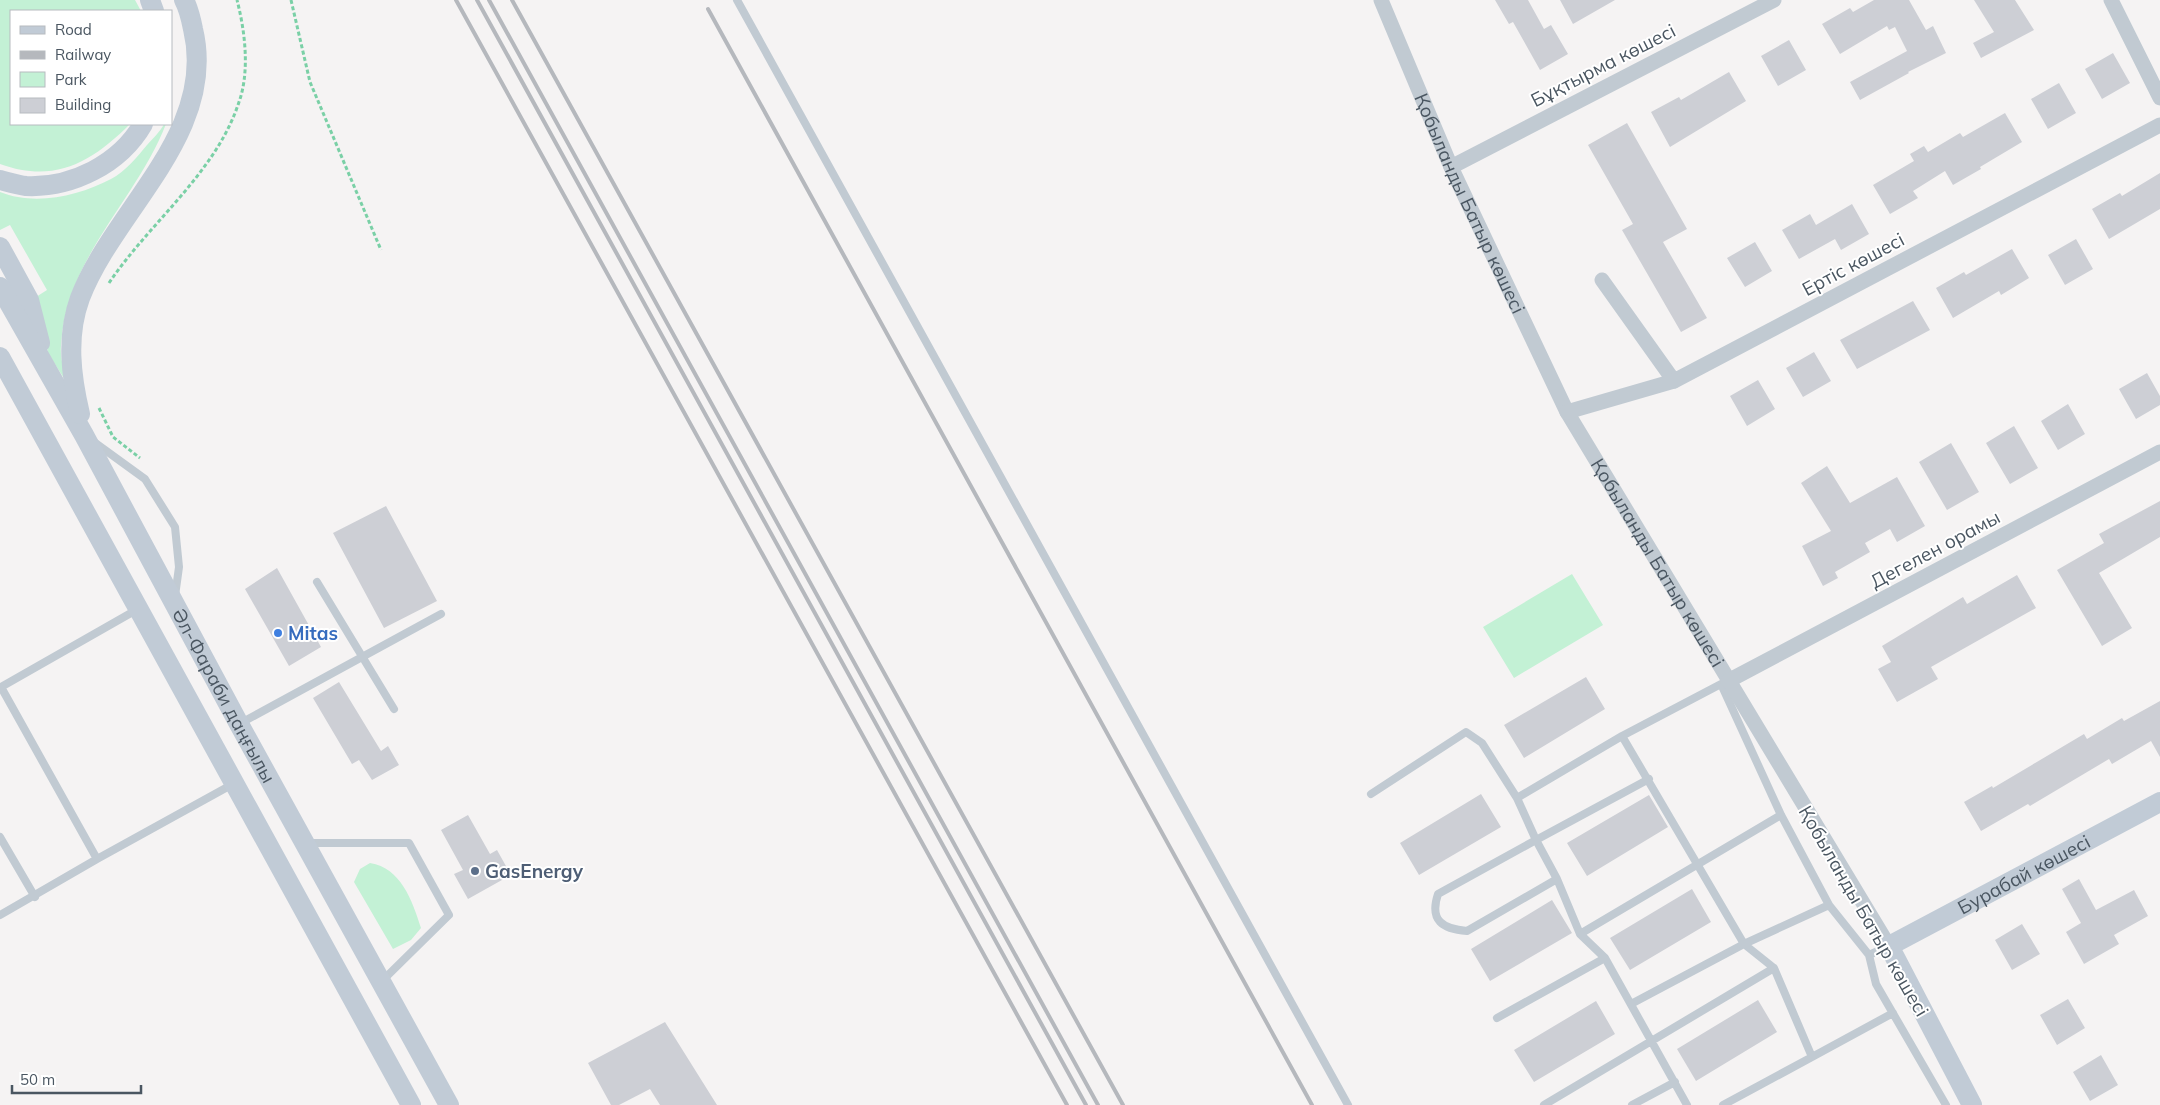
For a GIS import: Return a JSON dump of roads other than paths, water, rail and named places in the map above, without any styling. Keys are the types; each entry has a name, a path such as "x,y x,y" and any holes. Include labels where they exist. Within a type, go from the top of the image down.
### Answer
{"main road":[{"path":"84,435 74,388 71,350 72,326 80,298 90,276 123,220 154,176 173,143 189,106 197,72 196,44 184,0"},
{"path":"0,180 26,186 51,184 75,179 100,168 123,150 142,125"},
{"path":"0,247 29,300 47,369"},
{"name":"Әл-Фараби даңғылы","path":"0,287 84,435 239,724 449,1105"},
{"name":"Әл-Фараби даңғылы","path":"0,357 138,609 236,782 412,1105"},
{"path":"0,378 36,421"},
{"name":"Бурабай көшесі","path":"1889,946 2160,802"},
{"name":"Қобыланды Батыр көшесі","path":"1889,946 1972,1105"}],"street":[{"name":"Қобыланды Батыр көшесі","path":"1381,0 1451,166 1567,412 1725,682 1889,946"},
{"name":"Бұқтырма көшесі","path":"1451,166 1774,0"},
{"path":"2111,0 2160,98"},
{"name":"Ертіс көшесі","path":"1567,412 1674,381 2160,125"},
{"path":"1602,280 1674,381"},
{"name":"Дегелен орамы","path":"1725,682 2160,452"}],"lane":[{"path":"737,0 1348,1105"},
{"path":"84,435 145,479 175,527 179,567 174,600"},
{"path":"317,582 394,709"},
{"path":"97,859 0,687 138,609"},
{"path":"239,724 441,614"},
{"path":"1517,798 1622,736 1725,682 1781,815 1829,905 1869,955 1876,984 1946,1105"},
{"path":"1371,794 1466,732 1482,743 1517,798 1536,840 1557,879 1580,934 1605,958 1676,1082 1687,1105"},
{"path":"1622,736 1649,779 1744,944 1774,968 1812,1057"},
{"path":"1557,879 1467,931 1452,930 1443,925 1436,917 1434,906 1438,894 1649,779"},
{"path":"0,915 35,897 97,859 236,782"},
{"path":"1580,934 1781,815"},
{"path":"0,838 35,897"},
{"path":"305,843 409,843 445,907 449,915 381,982"},
{"path":"1631,1004 1744,944 1829,905"},
{"path":"1869,955 1889,946"},
{"path":"1497,1018 1605,958"},
{"path":"1544,1105 1774,968"},
{"path":"1723,1105 1893,1013"},
{"path":"1632,1105 1676,1082"}],"railway":[{"path":"456,0 1067,1105"},
{"path":"477,0 1086,1105"},
{"path":"489,0 1098,1105"},
{"path":"512,0 1123,1105"},
{"path":"708,9 1312,1105"}],"place":[{"name":"Mitas","path":"278,633"},
{"name":"GasEnergy","path":"475,871"}]}
